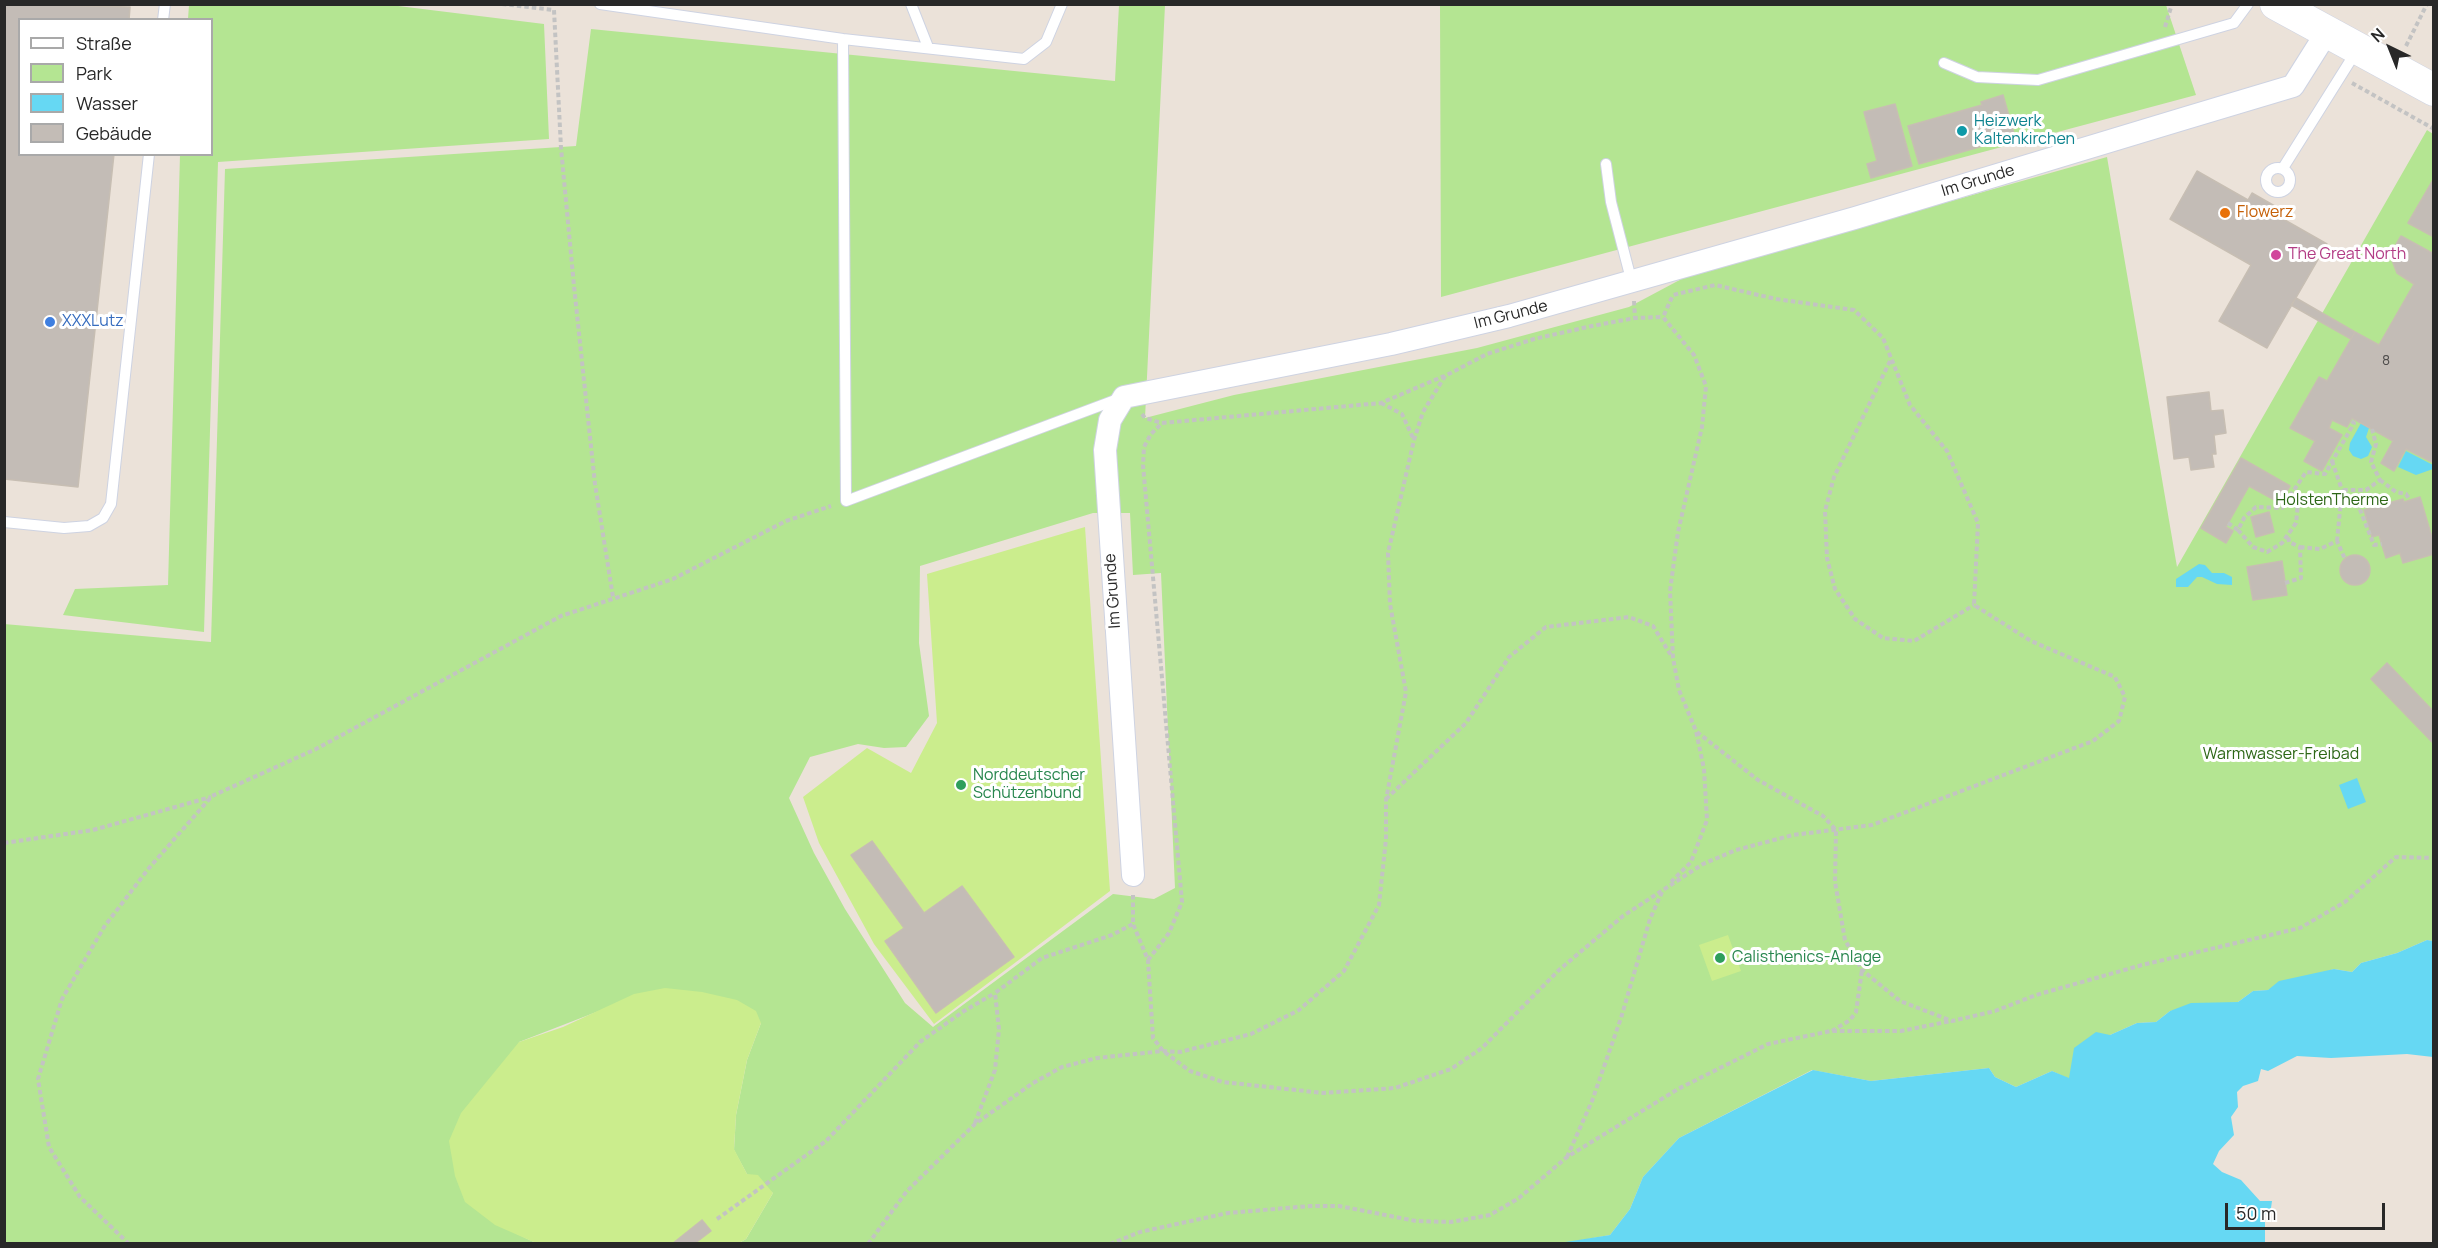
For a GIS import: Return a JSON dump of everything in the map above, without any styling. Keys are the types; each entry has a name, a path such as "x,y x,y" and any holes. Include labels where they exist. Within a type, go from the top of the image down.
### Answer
{"main road":[{"path":"2276,4 2433,90"}],"street":[{"name":"Im Grunde","path":"1133,875 1105,450 1110,420 1124,397 1391,344 1632,283 2293,86 2327,32"}],"lane":[{"path":"600,4 843,39 1024,59 1046,42 1062,4"},
{"path":"911,4 928,47"},
{"path":"1944,63 1977,77 2038,80 2234,23 2248,4"},
{"path":"843,39 846,501 1124,397"},
{"path":"2283,168 2357,49"},
{"path":"4,522 64,528 89,526 103,518 111,504 149,156"},
{"path":"1606,164 1611,202 1632,283"}],"path":[{"path":"502,4 554,10 561,148 574,286 595,484 613,597"},
{"path":"2405,47 2427,4"},
{"path":"2340,77 2433,129"},
{"path":"1658,276 1673,295"},
{"path":"1673,295 1715,285 1776,298 1854,310 1883,338 1910,405 1947,452 1978,523 1974,604"},
{"path":"1663,317 1673,295"},
{"path":"1148,960 1169,933 1182,902 1143,465 1144,447 1151,434 1162,423 1381,403 1445,376 1487,354 1534,339 1635,318 1663,317"},
{"path":"1567,1157 1592,1101 1621,1018 1650,919 1663,890 1691,862 1707,820 1704,769 1696,731 1679,690 1673,658 1670,591 1678,532 1702,427 1706,387 1694,355 1663,317"},
{"path":"1890,360 1834,477 1825,511 1827,558 1835,589 1855,619 1883,638 1914,641 1974,604"},
{"path":"868,1244 908,1191 975,1124 1033,1083 1062,1067 1097,1058 1163,1051 1180,1052 1251,1034 1299,1010 1344,971 1379,905 1386,839 1386,800 1406,692 1390,604 1388,553 1423,411 1445,376"},
{"path":"1381,403 1402,414 1414,440"},
{"path":"2238,530 2244,518 2256,507 2282,508 2306,472 2325,474 2354,423 2350,420"},
{"path":"2372,429 2376,444 2371,462 2380,480 2396,492 2406,494 2410,500"},
{"path":"2332,460 2342,490 2337,541 2345,559"},
{"path":"2342,490 2366,490 2380,480"},
{"path":"2228,524 2238,530 2253,547 2267,552 2282,543 2296,523 2298,504 2292,492"},
{"path":"4,843 93,830 212,796 316,749 561,616 673,579 786,521 846,501"},
{"path":"2340,501 2359,507 2374,545 2382,544"},
{"path":"2288,534 2289,542 2300,547 2320,549 2337,541"},
{"path":"2286,583 2301,578 2300,547"},
{"path":"1133,875 1133,924 1148,960 1153,1038 1163,1051 1190,1071 1223,1082 1323,1093 1395,1088 1451,1069 1482,1048 1559,970 1623,916 1703,864 1737,850 1793,835 1872,825 2083,745 2119,721 2125,697 2115,677 2031,641 1974,604"},
{"path":"1386,800 1466,723 1509,657 1546,627 1629,617 1653,626 1673,658"},
{"path":"1696,731 1758,780 1823,816 1836,830 1835,882 1845,940 1862,970 1900,1001 1952,1021"},
{"path":"129,1244 80,1197 49,1147 38,1078 62,999 104,927 148,868 212,796"},
{"path":"1110,1244 1140,1232 1228,1213 1310,1206 1339,1206 1416,1221 1451,1222 1490,1215 1519,1198 1567,1157 1678,1089 1768,1044 1831,1031 1901,1031 1952,1021 1995,1011 2036,995 2142,965 2300,928 2345,902 2396,857 2433,858"},
{"path":"717,1219 826,1141 921,1042 964,1011 995,993 1042,958 1112,935 1133,924"},
{"path":"1831,1031 1850,1020 1856,1012 1862,970"},
{"path":"975,1124 995,1070 999,1029 995,993"}],"green space":[{"path":"382,4 544,24 549,139 218,162 204,632 63,615 75,589 168,585 180,156 213,156 213,18 188,18 189,5"},
{"path":"1119,5 1165,5 1145,418 1234,395 1477,348 1629,307 1689,275 2107,157 2177,567 2427,130 2433,134 2433,941 2427,940 2397,953 2361,963 2352,972 2334,969 2268,990 2253,991 2238,1002 2170,1011 2156,1022 2137,1023 2110,1035 2069,1079 2052,1071 2016,1087 1995,1077 1989,1068 1871,1081 1812,1070 1679,1138 1643,1177 1630,1209 1610,1235 1559,1244 739,1243 746,1239 773,1193 747,1174 734,1150 736,1115 747,1060 761,1023 599,1011 519,1042 517,1234 536,1243 5,1243 4,624 211,642 225,169 576,146 591,29 1115,81","holes":["1093,513 1130,513 1133,575 1161,573 1175,888 1154,899 1113,894 933,1027 905,1003 845,909 814,853 789,798 810,757 858,744 884,748 906,747 929,716 919,643 920,566"]},
{"path":"1440,5 2166,5 2196,95 1441,297"},
{"name":"Norddeutscher Schützenbund","path":"1085,527 1110,891 934,1024 874,944 819,843 803,797 867,748 911,773 937,723 927,574"},
{"name":"Calisthenics-Anlage","path":"1728,935 1741,971 1712,981 1699,945"},
{"path":"665,988 702,992 737,1000 756,1011 761,1023 747,1060 736,1115 734,1149 747,1174 758,1175 773,1193 746,1239 739,1243 536,1243 495,1225 465,1202 455,1176 449,1141 461,1113 519,1042 563,1027 634,994"}],"water":[{"path":"2361,423 2369,428 2366,437 2372,447 2368,456 2361,459 2353,456 2349,450 2350,443"},
{"path":"2406,451 2433,465 2433,469 2416,475 2398,467"},
{"path":"2199,564 2205,565 2212,573 2224,573 2232,577 2232,585 2217,584 2197,577 2188,587 2176,587 2176,579"},
{"path":"2357,778 2366,802 2348,809 2339,785"},
{"path":"2427,940 2433,941 2433,1057 2407,1054 2331,1058 2297,1056 2268,1071 2261,1069 2258,1081 2243,1086 2237,1092 2238,1107 2231,1117 2234,1135 2219,1151 2213,1164 2222,1172 2241,1180 2260,1201 2272,1201 2271,1208 2265,1215 2265,1243 1559,1243 1610,1235 1630,1209 1643,1177 1679,1138 1813,1070 1871,1081 1989,1068 1995,1077 2016,1087 2052,1071 2069,1078 2074,1048 2096,1032 2110,1035 2137,1023 2156,1022 2170,1011 2191,1003 2238,1002 2253,991 2268,990 2279,981 2334,969 2352,972 2361,963 2397,953"}],"building":[{"name":"XXXLutz","path":"4,4 130,7 129,18 18,18 18,156 114,156 78,487 4,479"},
{"name":"Heizwerk Kaltenkirchen","path":"2003,95 2015,137 1919,164 1908,126 1982,105 1981,102"},
{"path":"1895,104 1912,166 1871,178 1867,164 1877,161 1864,112"},
{"name":"The Great North","path":"2197,171 2248,200 2252,193 2280,209 2276,215 2327,244 2267,348 2219,321 2251,265 2170,219"},
{"path":"2434,181 2434,237 2408,223"},
{"path":"2401,236 2434,254 2434,463 2406,449 2394,471 2381,463 2393,441 2352,418 2347,427 2332,420 2329,428 2342,435 2322,471 2304,461 2315,441 2290,428 2319,377 2327,381 2355,332 2379,345 2414,284 2397,273 2390,255"},
{"path":"2296,298 2355,332 2351,339 2291,305"},
{"path":"2209,392 2211,411 2223,410 2226,433 2214,435 2216,454 2212,454 2214,467 2191,470 2189,457 2174,459 2167,397"},
{"path":"2241,458 2290,486 2280,503 2249,486 2226,527 2233,531 2226,543 2201,528"},
{"path":"2420,497 2434,544 2434,554 2403,563 2400,553 2386,558 2379,535 2372,537 2364,510 2403,499 2404,502"},
{"path":"2269,512 2274,532 2256,537 2251,517"},
{"path":"2355,555 2366,559 2370,570 2366,581 2355,585 2344,581 2340,570 2344,559"},
{"path":"2282,561 2287,595 2253,600 2247,567"},
{"path":"2387,663 2434,712 2434,744 2371,679"},
{"path":"872,841 924,913 962,886 1014,957 936,1013 885,941 904,928 851,855"},
{"path":"702,1220 711,1231 694,1244 672,1244"}],"place":[{"name":"Heizwerk Kaltenkirchen","path":"1962,131"},
{"name":"Flowerz","path":"2225,213"},
{"name":"The Great North","path":"2276,255"},
{"name":"XXXLutz","path":"50,322"},
{"name":"Norddeutscher Schützenbund","path":"961,785"},
{"name":"Calisthenics-Anlage","path":"1720,958"}],"park label":[{"name":"HolstenTherme","path":"2332,501"},
{"name":"Warmwasser-Freibad","path":"2281,755"}]}
